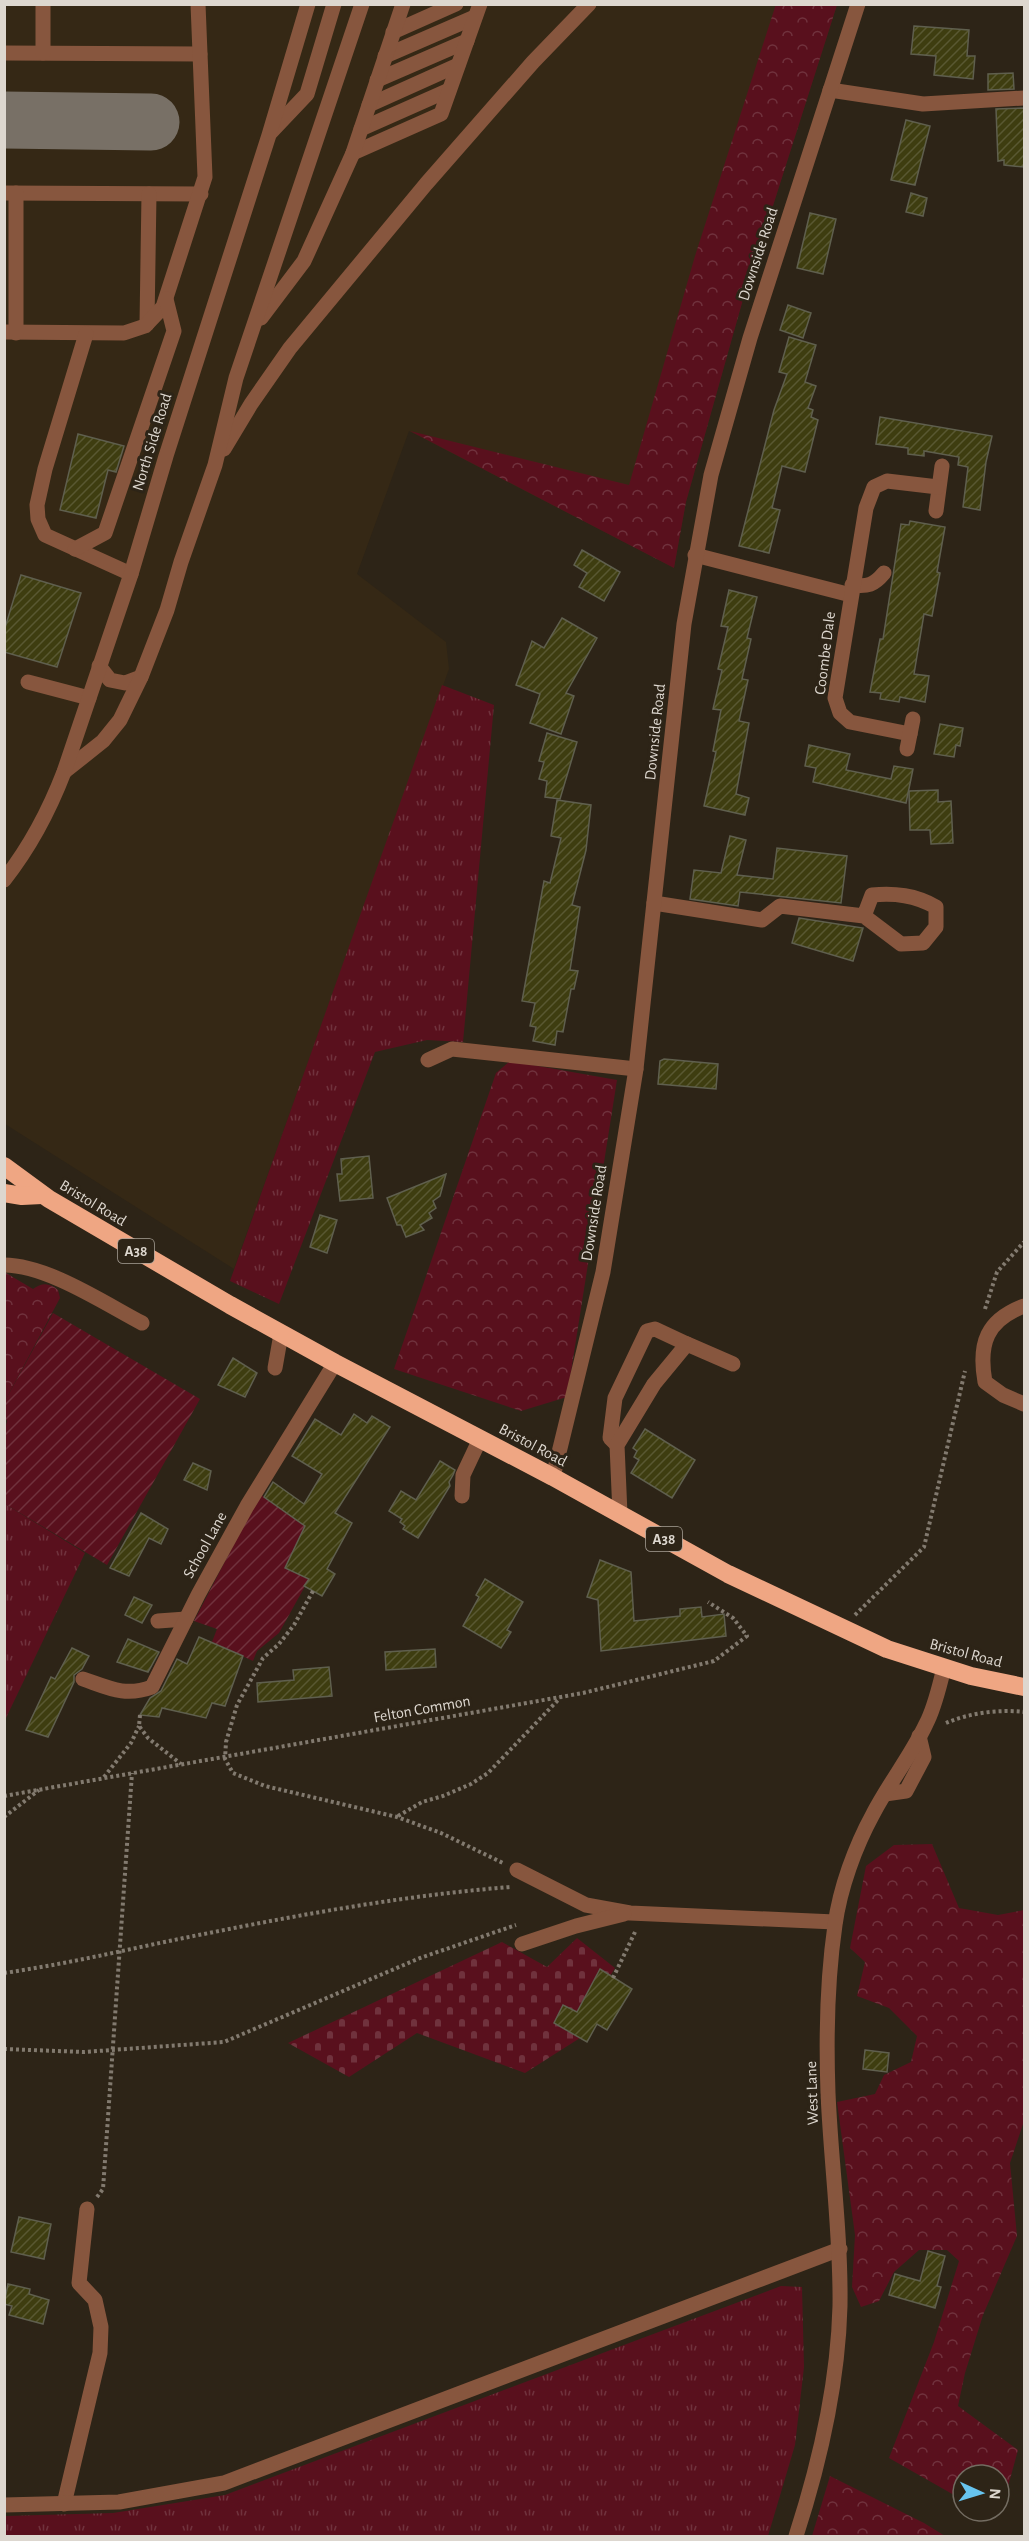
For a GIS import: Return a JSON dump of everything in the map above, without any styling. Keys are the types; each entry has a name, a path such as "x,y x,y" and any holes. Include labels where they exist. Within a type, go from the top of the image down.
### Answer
{"highway":[{"name":"Bristol Road","path":"4,1166 42,1195 281,1334 553,1477 728,1574 886,1649 944,1668 1024,1688"},
{"name":"Bristol Road","path":"4,1193 22,1196 42,1195"}],"street":[{"path":"43,4 43,53"},
{"path":"198,4 205,177 201,194 166,299 158,314 137,330 124,333 10,333 10,193 201,194"},
{"name":"North Side Road","path":"4,880 31,841 51,804 64,772 131,574 308,4"},
{"path":"269,135 307,94 334,4"},
{"path":"64,772 103,741 120,720 141,677 167,610 215,465 236,378 362,4"},
{"path":"393,32 456,4"},
{"path":"215,465 251,404 290,348 426,184 533,62 590,4"},
{"name":"Downside Road","path":"553,1477 603,1272 636,1069 684,624 711,475 750,338 858,4"},
{"path":"252,331 304,261 354,153 393,32 404,6"},
{"path":"354,153 441,114 477,10"},
{"path":"385,56 477,10"},
{"path":"302,26 320,53"},
{"path":"377,80 467,41"},
{"path":"4,53 200,54"},
{"path":"369,105 458,65"},
{"path":"361,129 449,90"},
{"path":"830,90 923,104 1024,98"},
{"path":"147,324 149,194"},
{"path":"75,549 105,533 174,331 166,299"},
{"path":"86,334 45,469 38,505 38,519 45,535 131,574"},
{"path":"936,511 942,466"},
{"name":"Coombe Dale","path":"907,749 911,726 850,722 840,713 835,698 866,508 874,487 887,481 938,487"},
{"name":"Coombe Dale","path":"695,555 852,590"},
{"path":"852,590 875,584 884,573"},
{"path":"99,666 110,680 125,683 141,677"},
{"path":"28,682 89,698"},
{"path":"654,903 762,920 780,906 864,916 902,944 923,943 936,927 936,907 922,899 890,893 872,896 864,916"},
{"path":"428,1060 452,1049 636,1069"},
{"path":"4,1265 30,1268 49,1275 142,1323"},
{"path":"1024,1306 1011,1311 994,1323 985,1340 981,1361 985,1382 1003,1395 1024,1404"},
{"path":"617,1445 610,1438 615,1398 647,1331 655,1329 734,1364"},
{"path":"275,1368 281,1334"},
{"path":"620,1514 617,1445 654,1384 687,1344"},
{"name":"School Lane","path":"83,1679 121,1692 152,1687 247,1506 335,1363"},
{"path":"462,1496 463,1474 480,1439"},
{"path":"158,1621 186,1619"},
{"name":"West Lane","path":"796,2536 810,2496 822,2444 836,2367 840,2307 840,2249 828,2081 830,1966 835,1922 851,1863 873,1814 919,1736 935,1703 944,1668"},
{"path":"517,1870 586,1905 637,1913 835,1922"},
{"path":"522,1944 576,1926 637,1913"},
{"path":"64,2504 100,2352 101,2327 95,2301 79,2283 87,2209"},
{"path":"4,2505 119,2502 224,2483 840,2249"}],"path":[{"path":"983,1314 997,1272 1024,1242"},
{"path":"841,1629 924,1547 966,1367"},
{"path":"313,1591 289,1631 279,1644 263,1658 237,1705 226,1742 225,1757 233,1773 266,1786 397,1817 441,1833 517,1870"},
{"name":"Felton Common","path":"4,1796 561,1697 714,1661 747,1636 733,1618 708,1602"},
{"path":"397,1817 422,1802 452,1792 488,1773 561,1697"},
{"path":"939,1726 957,1718 1014,1710 1024,1712"},
{"path":"103,1778 131,1743 139,1726 140,1715"},
{"path":"139,1726 148,1738 181,1764"},
{"path":"87,2209 103,2189 132,1773"},
{"path":"5,1816 40,1790"},
{"path":"4,1973 70,1963 319,1912 544,1884"},
{"path":"613,1978 637,1913"},
{"path":"4,2049 84,2052 224,2042 420,1958 527,1922"}],"shaded area":[{"path":"4,5 837,5 742,303 686,502 674,568 409,431 357,574 446,642 449,669 234,1269 5,1124"}],"green space":[{"path":"776,4 837,5 742,303 686,502 674,568 410,431 629,485 695,256"},
{"path":"442,685 494,705 463,1042 427,1040 375,1052 279,1304 230,1281"},
{"path":"510,1061 617,1080 567,1397 521,1411 394,1369 496,1073"},
{"path":"6,1273 33,1289 43,1284 52,1286 58,1290 60,1298 5,1401"},
{"path":"53,1313 200,1399 107,1565 5,1504 4,1433 7,1421 5,1401"},
{"path":"260,1494 306,1527 285,1568 309,1579 279,1633 257,1651 253,1661 212,1642 217,1629 194,1621"},
{"path":"5,1504 85,1553 5,1720"},
{"path":"932,1844 959,1908 998,1915 1024,1910 1024,2121 1010,2163 1017,2236 983,2315 965,2373 958,2406 1018,2450 1011,2476 1011,2463 951,2463 951,2493 889,2458 934,2342 959,2261 947,2250 919,2250 894,2272 879,2301 861,2307 852,2287 855,2235 837,2102 875,2094 884,2075 911,2062 917,2036 889,2008 857,1996 865,1962 850,1948 866,1866 894,1845"},
{"path":"577,1938 615,1968 610,1976 600,1970 577,2012 563,2005 555,2023 580,2038 525,2073 417,2033 349,2077 288,2043 502,1942 547,1967"},
{"path":"781,2286 802,2287 804,2367 795,2445 768,2536 5,2536 5,2516 113,2513 225,2495"},
{"path":"830,2476 924,2523 945,2536 812,2536"}],"building":[{"path":"914,26 969,30 967,56 975,56 973,79 934,75 936,56 911,54"},
{"path":"1013,73 1014,89 988,90 988,74"},
{"path":"1024,108 1024,167 1004,165 1004,160 998,161 996,109"},
{"path":"906,120 930,126 915,185 891,180"},
{"path":"911,193 927,198 923,216 906,212"},
{"path":"810,213 836,219 823,274 797,268"},
{"path":"788,305 811,313 803,338 780,330"},
{"path":"789,337 816,345 805,382 816,386 808,408 813,410 811,417 818,420 805,472 782,466 772,508 780,510 769,553 739,546 774,410 787,374 779,372"},
{"path":"880,417 992,436 980,510 963,507 968,467 958,465 959,457 924,451 924,456 908,454 908,448 876,444"},
{"path":"78,434 124,446 116,472 108,470 96,518 60,510"},
{"path":"910,521 945,527 932,616 924,614 914,674 929,676 925,702 900,697 899,702 880,699 881,693 870,692 880,639 883,639 901,524 909,525"},
{"path":"582,550 620,572 604,601 579,587 587,573 574,565"},
{"path":"21,575 81,593 57,667 4,652 4,631"},
{"path":"729,590 757,597 747,638 751,639 742,679 748,680 739,721 749,723 736,794 749,798 745,815 704,806 716,752 713,751 721,710 713,709 722,670 718,669 728,627 721,626"},
{"path":"562,618 597,638 566,693 574,696 561,734 530,723 540,694 516,685 532,641 544,648"},
{"path":"940,724 963,728 960,746 956,745 954,757 934,754"},
{"path":"547,733 577,742 560,799 545,797 547,781 539,779 544,762 539,761"},
{"path":"809,745 850,754 846,770 891,779 894,766 913,769 906,803 813,782 816,768 805,766"},
{"path":"938,790 938,802 951,801 953,843 931,844 930,830 910,830 909,791"},
{"path":"557,800 591,805 586,850 572,905 580,907 570,970 578,971 574,989 571,989 563,1032 557,1031 555,1045 533,1041 536,1027 530,1026 535,1003 522,1001 544,881 550,883 561,838 551,836"},
{"path":"730,836 746,840 737,875 773,879 777,848 847,856 841,903 740,892 738,906 690,899 694,870 721,873"},
{"path":"799,918 863,928 853,961 792,943"},
{"path":"664,1059 718,1064 716,1089 658,1084 660,1061"},
{"path":"369,1156 373,1198 340,1201 337,1174 342,1174 341,1159"},
{"path":"446,1174 440,1196 433,1201 436,1208 429,1213 432,1218 420,1225 424,1230 406,1237 401,1225 397,1225 387,1198"},
{"path":"320,1215 337,1220 327,1253 310,1247"},
{"path":"233,1358 257,1373 245,1397 218,1385"},
{"path":"354,1414 367,1423 372,1416 390,1427 335,1513 352,1523 327,1569 335,1574 322,1596 304,1586 309,1579 285,1568 305,1526 264,1497 273,1482 304,1504 322,1474 292,1456 315,1419 341,1435"},
{"path":"645,1429 695,1460 672,1498 631,1473 639,1460 634,1457 637,1451 633,1448"},
{"path":"440,1461 455,1470 449,1482 450,1486 418,1538 403,1529 405,1526 400,1522 402,1519 389,1511 401,1491 416,1500"},
{"path":"193,1463 211,1471 207,1490 184,1480"},
{"path":"141,1513 168,1529 161,1544 149,1538 129,1576 110,1568"},
{"path":"600,1560 631,1572 634,1621 680,1616 680,1609 701,1607 702,1617 724,1614 726,1636 601,1651 598,1600 587,1597"},
{"path":"485,1579 523,1602 507,1630 511,1632 501,1648 463,1626 479,1597 476,1595"},
{"path":"134,1597 152,1605 142,1623 125,1615"},
{"path":"199,1637 243,1656 225,1706 212,1703 206,1718 162,1708 159,1717 140,1715 150,1698 161,1691 177,1659 187,1664"},
{"path":"128,1639 159,1652 148,1672 117,1662"},
{"path":"72,1648 89,1656 82,1669 74,1675 74,1682 48,1737 26,1730 51,1677 55,1679"},
{"path":"435,1649 436,1667 386,1670 385,1652"},
{"path":"329,1667 332,1696 258,1702 257,1683 294,1680 293,1670"},
{"path":"600,1969 632,1989 607,2030 597,2024 587,2042 554,2023 563,2005 577,2012"},
{"path":"865,2050 889,2053 887,2072 863,2069"},
{"path":"19,2217 51,2224 44,2259 11,2252"},
{"path":"928,2251 945,2256 937,2286 941,2287 935,2308 889,2295 895,2274 920,2281"},
{"path":"8,2284 30,2289 29,2294 49,2300 43,2324 9,2315 12,2306 4,2304"}],"taxiway":[{"path":"4,120 151,122"}]}
